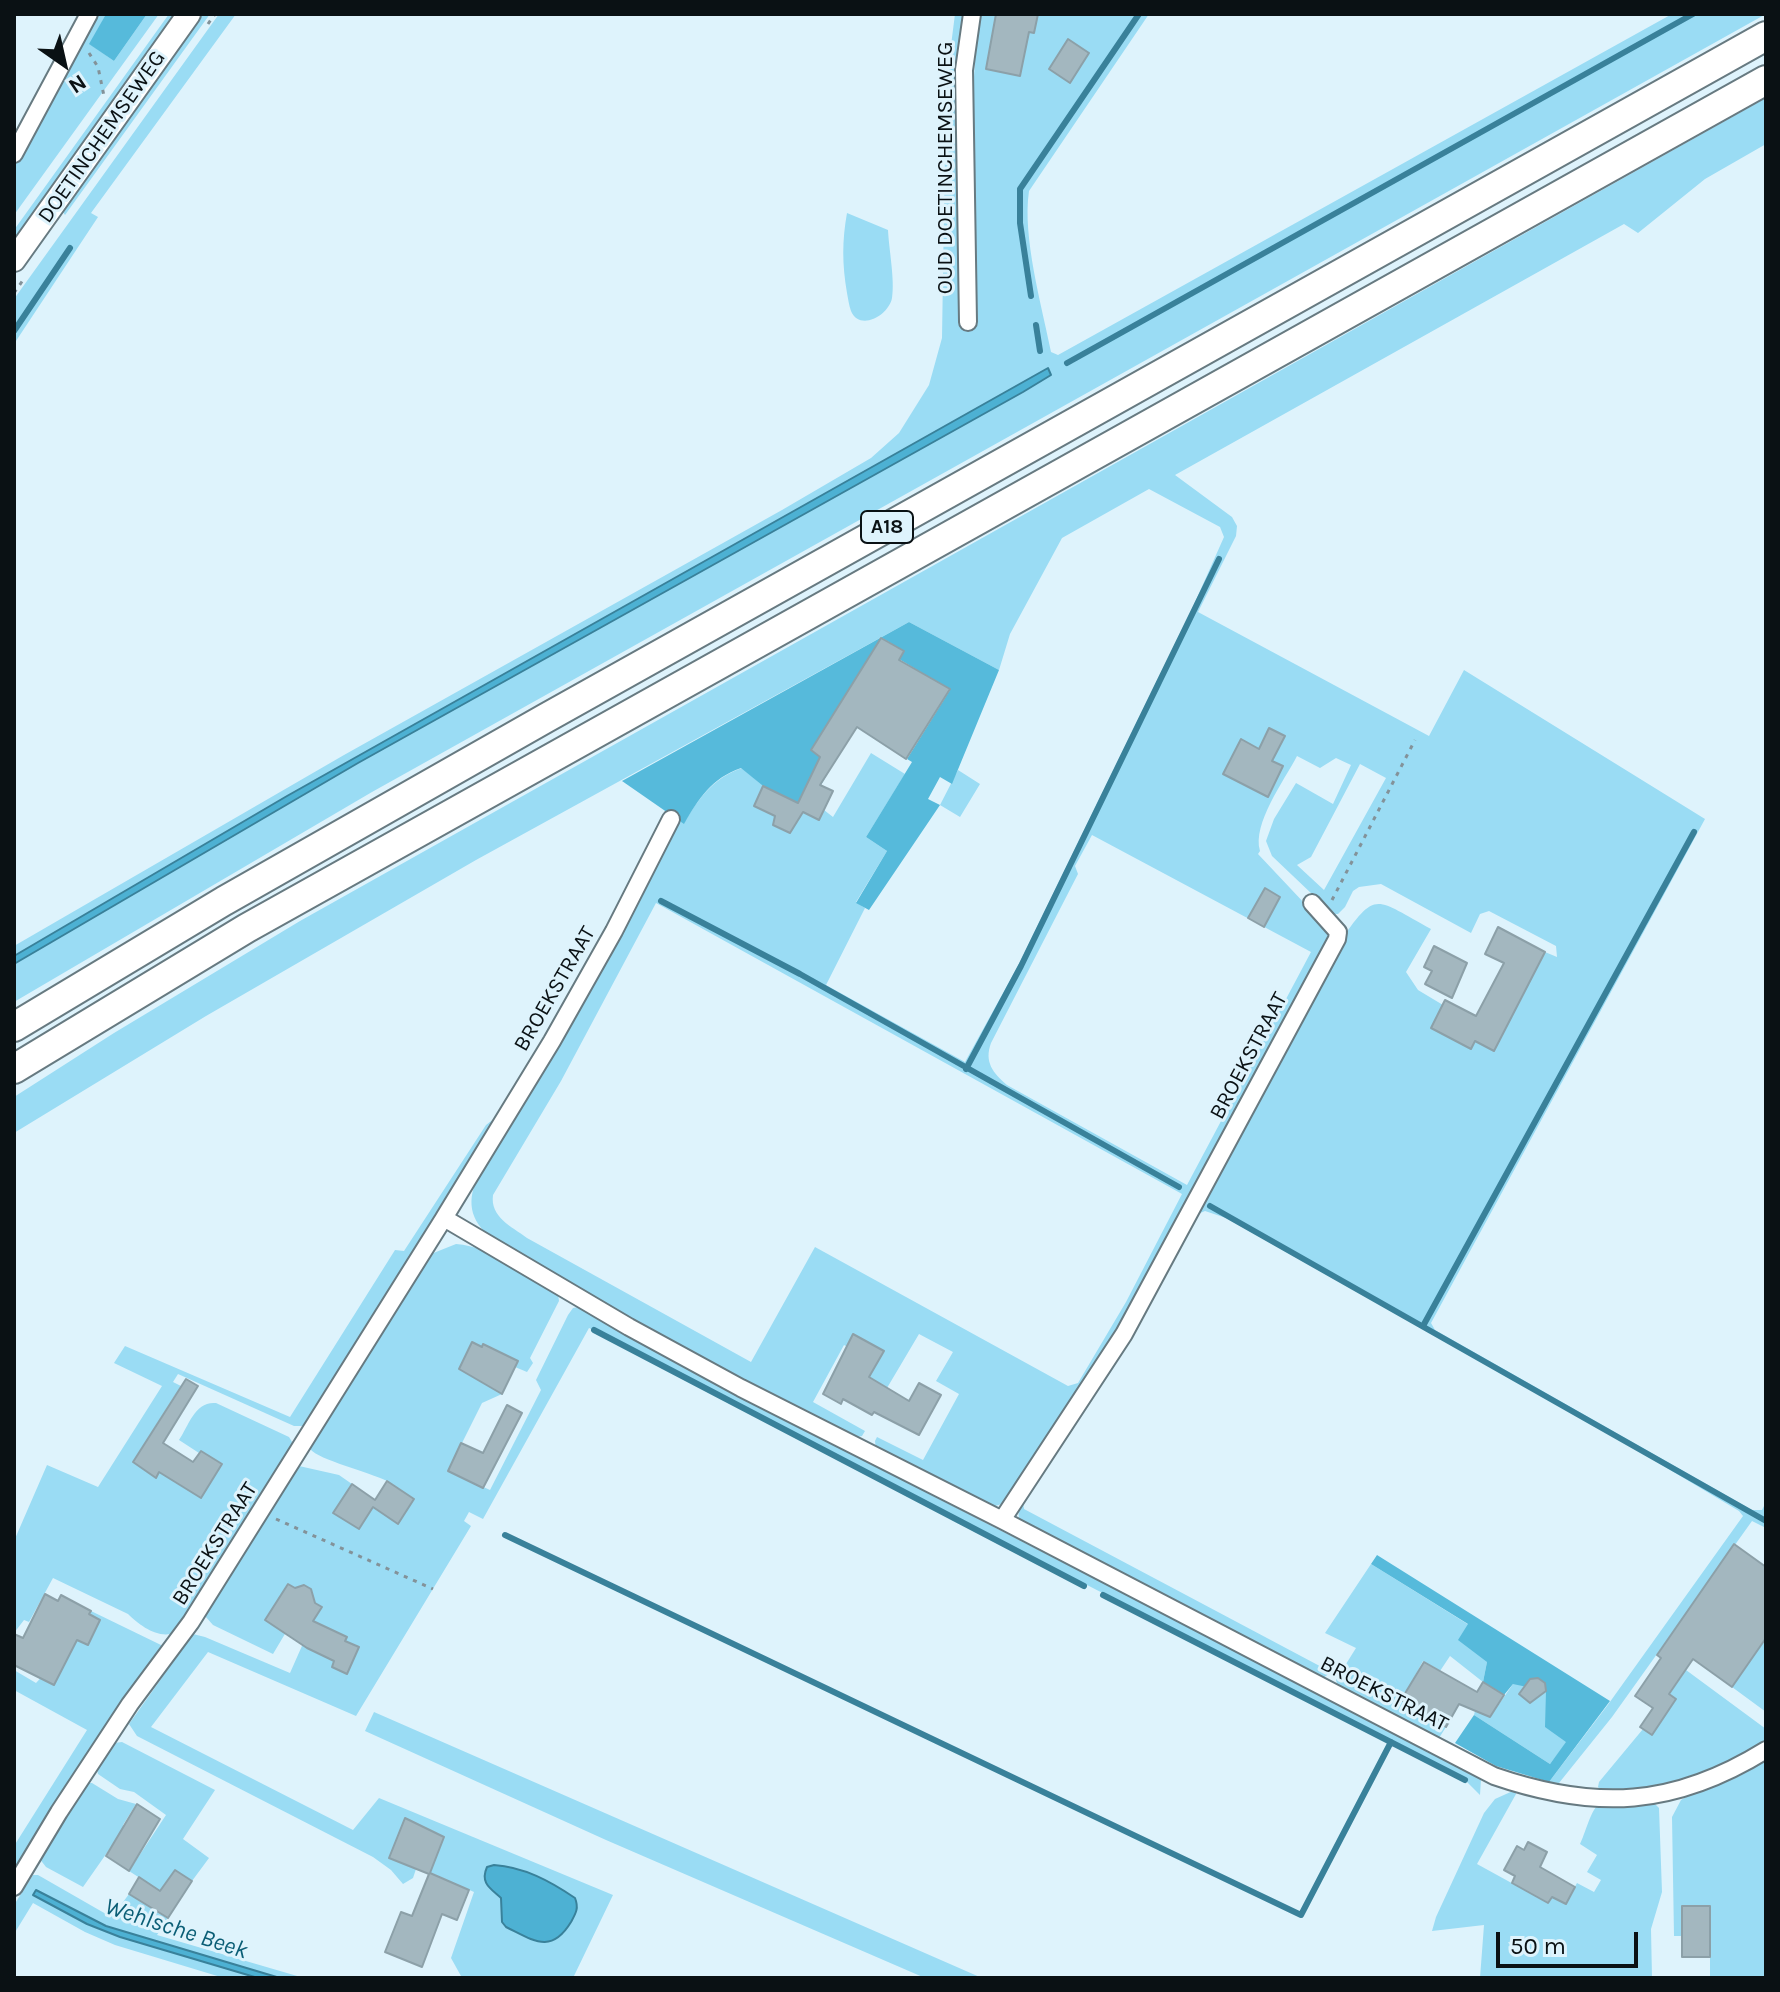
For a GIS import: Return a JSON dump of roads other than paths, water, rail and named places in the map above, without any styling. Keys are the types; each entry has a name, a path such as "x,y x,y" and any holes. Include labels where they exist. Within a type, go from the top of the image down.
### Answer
{"highway":[{"name":"A18","path":"14,1027 224,901 546,718 1766,36"},
{"name":"A18","path":"14,1069 260,920 1766,80"}],"street":[{"path":"14,154 89,14"},
{"name":"DOETINCHEMSEWEG","path":"14,260 189,14"},
{"name":"OUD DOETINCHEMSEWEG","path":"968,322 964,70 972,14"},
{"name":"BROEKSTRAAT","path":"14,1887 122,1716 191,1622 444,1218 614,931 671,819"},
{"name":"BROEKSTRAAT","path":"1002,1520 1124,1334 1337,939 1338,932 1318,909"},
{"name":"BROEKSTRAAT","path":"444,1218 629,1327 741,1388 1494,1776 1530,1788 1595,1798 1666,1795 1738,1768 1766,1750"}],"waterway":[{"path":"1031,296 1020,223 1020,189 1139,14"},
{"path":"1067,363 1693,14"},
{"name":"Wehlsche Beek","path":"14,331 70,248"},
{"path":"1036,325 1040,351"},
{"path":"966,1069 1021,966 1219,559"},
{"path":"1423,1326 1694,832"},
{"path":"661,901 800,974 1179,1187"},
{"path":"1210,1206 1766,1521"},
{"path":"594,1330 1084,1586"},
{"path":"505,1535 1301,1915 1391,1742"},
{"path":"1103,1595 1465,1780"}]}
